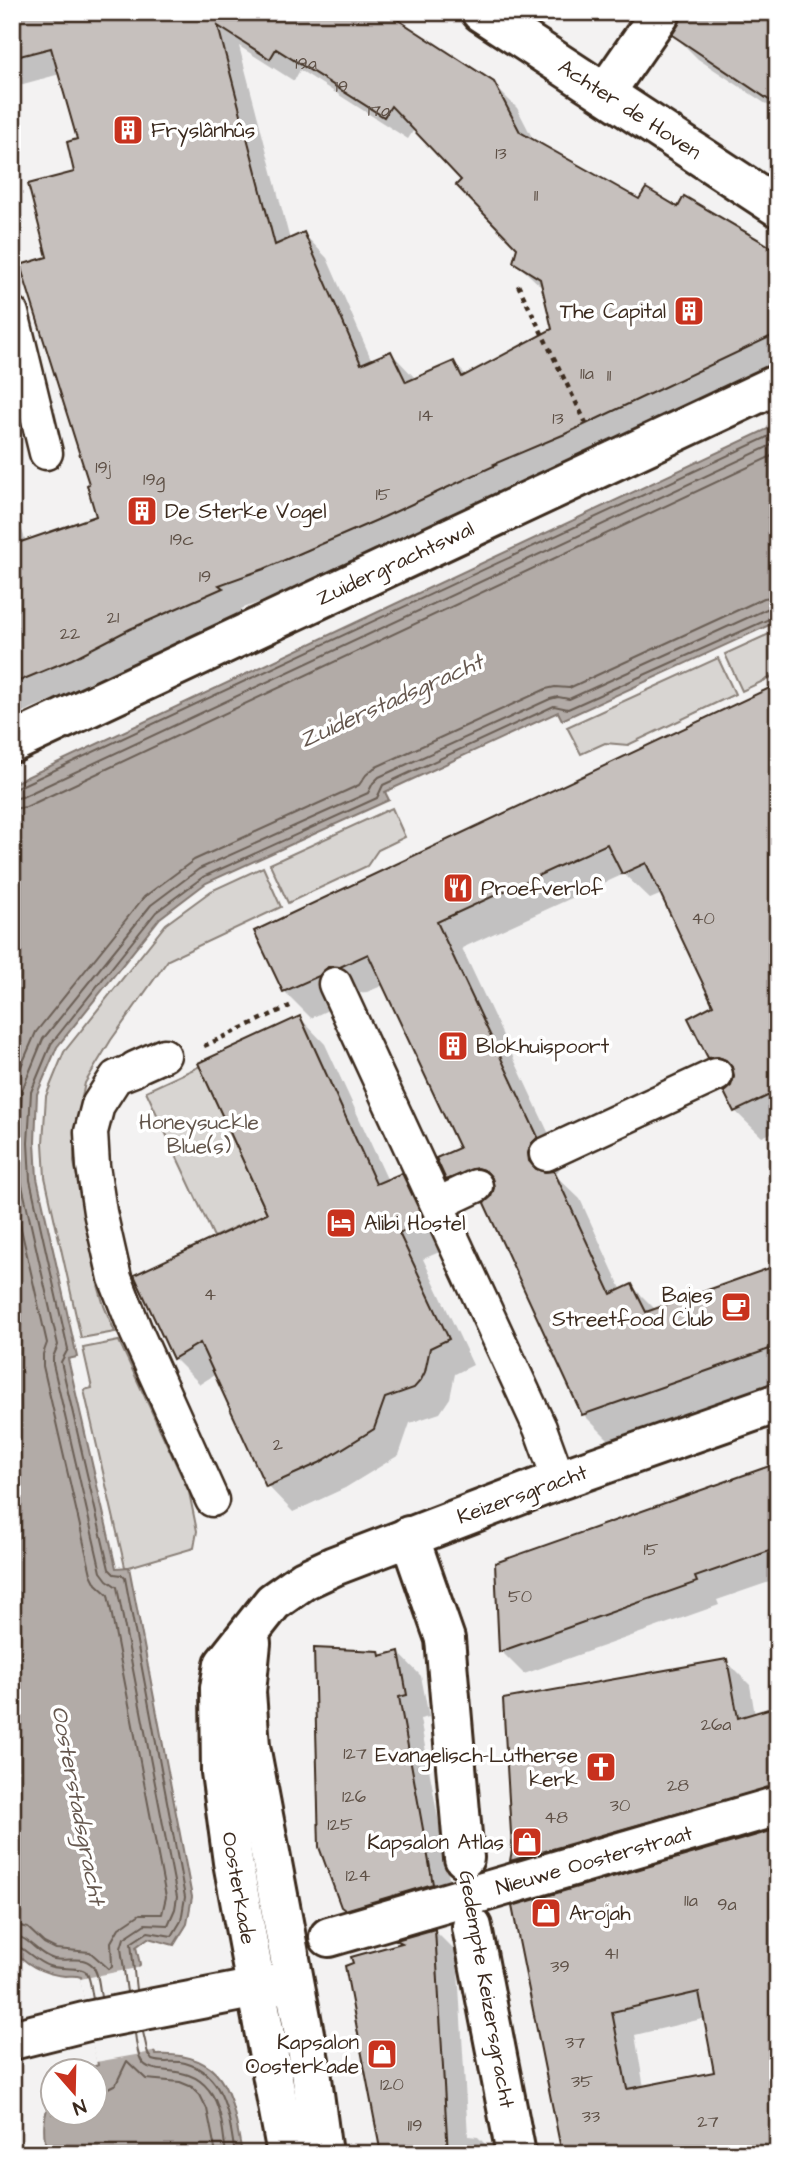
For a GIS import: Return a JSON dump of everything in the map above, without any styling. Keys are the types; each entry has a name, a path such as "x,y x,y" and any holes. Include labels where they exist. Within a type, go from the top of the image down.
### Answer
{"street":[{"name":"Achter de Hoven","path":"481,12 778,207"},
{"path":"605,93 661,12"},
{"name":"Zuidergrachtswal","path":"12,743 778,384"},
{"name":"Keizersgracht","path":"262,1616 303,1580 363,1553 778,1403"},
{"name":"Gedempte Keizersgracht","path":"409,1536 445,1639 470,1912 516,2154"},
{"name":"Oosterkade","path":"262,1616 246,1692 250,1746 311,2071 322,2154"},
{"name":"Oosterkade","path":"262,1616 224,1664 220,1688 221,1772 233,1862 287,2154"},
{"name":"Nieuwe Oosterstraat","path":"329,1937 470,1912 778,1806"},
{"path":"12,2040 88,2021 294,1981"}],"lane":[{"path":"12,313 46,453"},
{"path":"335,985 540,1428 559,1480"},
{"path":"179,1053 116,1077 98,1105 91,1132 93,1166 115,1278 212,1500"},
{"path":"546,1154 716,1075"},
{"path":"438,1204 476,1186"}],"path":[{"path":"518,285 587,425"},
{"path":"179,1053 292,1005"}],"green space":[{"path":"778,630 778,674 742,691 725,654"},
{"path":"718,658 735,694 628,745 605,743 581,754 567,727"},
{"path":"392,808 405,837 378,850 367,866 288,903 270,864"},
{"path":"263,867 281,907 168,960 111,1040 85,1083 74,1135 74,1162 98,1285 115,1332 81,1338 45,1177 43,1143 46,1096 64,1052 166,924 211,891"},
{"name":"Honeysuckle Blue(s)","path":"200,1066 275,1231 255,1218 214,1237 146,1091"},
{"path":"119,1341 189,1492 197,1531 194,1548 129,1567 125,1567 84,1390 92,1388 83,1348"}],"water":[{"path":"778,424 778,621 562,720 558,712 385,792 389,800 206,883 160,918 57,1047 37,1094 37,1178 77,1357 68,1359 116,1568 129,1567 192,1897 187,1924 174,1945 148,1938 136,1947 154,2052 156,2055 180,2056 198,2061 212,2070 229,2097 242,2154 47,2154 44,2128 108,2128 108,2058 97,2058 81,1977 42,1971 28,1964 12,1947 12,784"}],"pier":[{"path":"142,1967 158,2051 108,2060 95,2058 80,1979"}],"building":[{"path":"12,12 386,12 494,82 520,132 639,199 646,188 678,207 684,196 778,251 778,333 384,517 264,569 219,585 223,588 12,684 12,545 96,516 87,485 89,484 20,265 47,257 28,184 74,172 67,142 77,139 51,48 12,58","holes":["218,26 270,59 276,49 384,117 391,106 461,180 456,185 517,248 513,262 540,279 552,329 462,377 454,361 406,382 391,351 361,364 304,232 275,245"]},
{"path":"683,12 778,12 778,106 672,35"},
{"name":"Blokhuispoort","path":"778,684 778,1091 734,1112 724,1092 731,1086 734,1077 732,1067 726,1060 718,1057 708,1058 688,1018 713,1005 646,863 622,874 607,844 437,922 538,1137 531,1144 529,1161 536,1169 554,1171 611,1294 632,1284 646,1312 778,1265 778,1346 582,1415 484,1203 491,1197 494,1188 492,1178 486,1171 477,1168 446,1180 436,1158 459,1148 368,954 340,967 328,967 319,976 283,992 254,931"},
{"name":"Alibi Hostel","path":"300,1016 376,1184 402,1173 425,1222 399,1233 449,1339 430,1348 425,1372 414,1388 385,1398 374,1429 319,1463 266,1487 200,1343 173,1359 134,1275 267,1213 198,1063"},
{"path":"778,1463 778,1548 695,1577 697,1582 499,1652 495,1563"},
{"path":"314,1648 379,1651 380,1656 399,1651 407,1695 399,1697 433,1884 345,1910 341,1907 319,1847"},
{"path":"727,1659 738,1718 778,1706 778,1785 510,1861 512,1850 503,1699"},
{"path":"778,1829 778,2154 562,2154 512,1906","holes":["699,1992 714,2072 627,2089 612,2012"]},
{"path":"435,1929 448,2154 381,2154 345,1966 353,1963 351,1957 402,1943 396,1940"}],"place":[{"name":"Fryslânhûs","path":"128,130"},
{"name":"The Capital","path":"689,311"},
{"name":"De Sterke Vogel","path":"142,511"},
{"name":"Proefverlof","path":"458,888"},
{"name":"Blokhuispoort","path":"453,1046"},
{"name":"Alibi Hostel","path":"341,1223"},
{"name":"Bajes Streetfood Club","path":"736,1307"},
{"name":"Evangelisch-Lutherse kerk","path":"601,1767"},
{"name":"Kapsalon Atlas","path":"527,1842"},
{"name":"Arojah","path":"546,1913"},
{"name":"Kapsalon Oosterkade","path":"382,2054"}],"water label":[{"name":"Zuiderstadsgracht","path":"391,700"},
{"name":"Oosterstadsgracht","path":"79,1805"}]}
